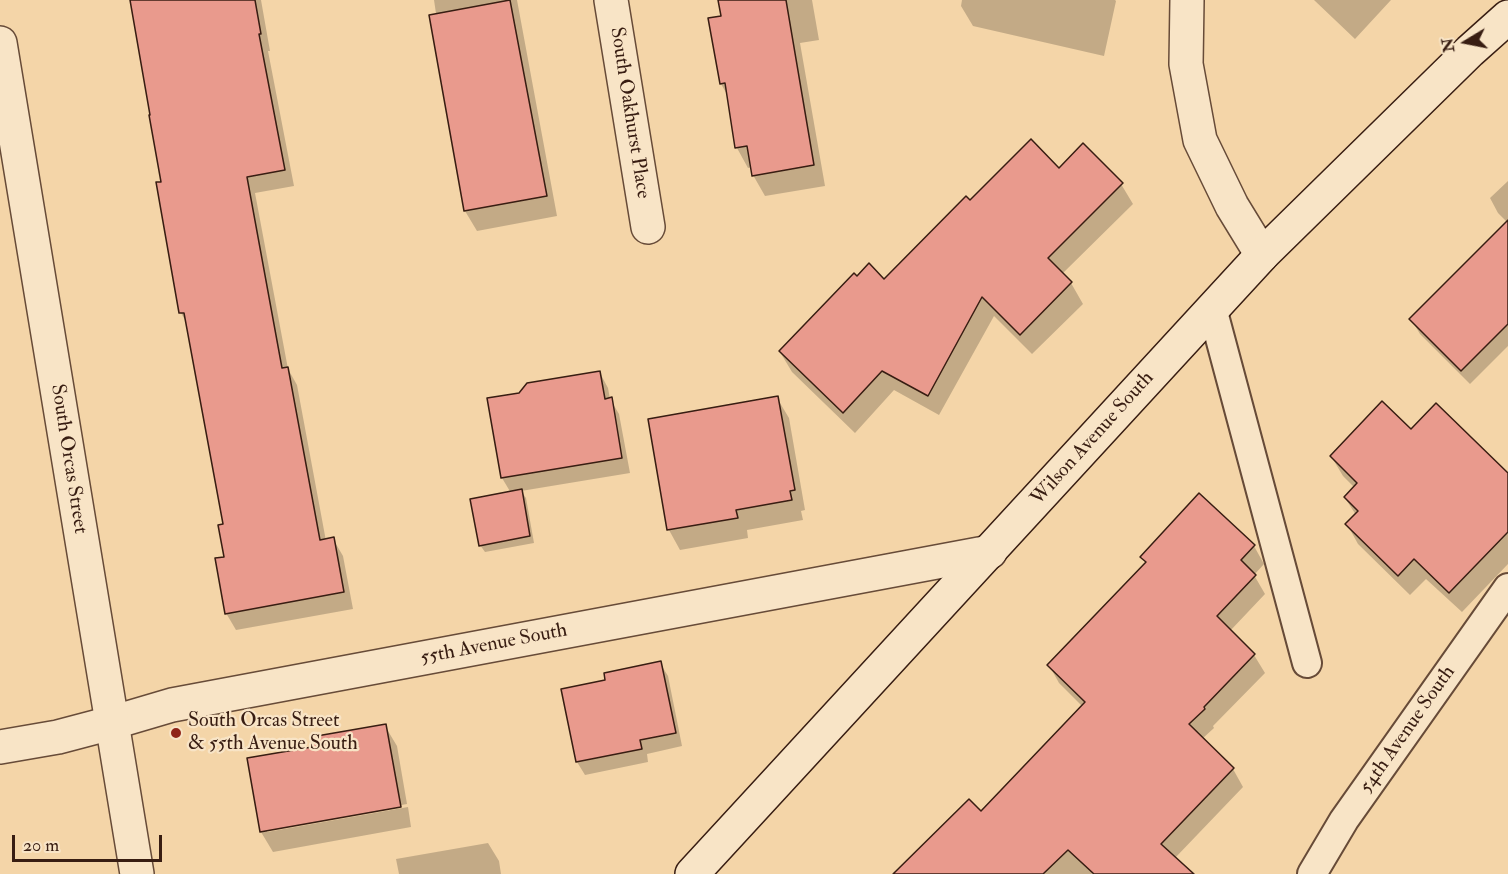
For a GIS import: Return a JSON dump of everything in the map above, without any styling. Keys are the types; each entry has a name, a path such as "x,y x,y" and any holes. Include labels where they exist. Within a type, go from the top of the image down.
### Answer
{"street":[{"name":"South Oakhurst Place","path":"611,0 648,227"},
{"path":"1187,0 1186,64 1200,140 1232,206 1262,255"},
{"name":"Wilson Avenue South","path":"692,874 1262,255 1508,17"},
{"name":"South Orcas Street","path":"0,44 137,874"},
{"name":"55th Avenue South","path":"0,747 58,737 172,705 990,552"}],"lane":[{"path":"1212,308 1307,663"},
{"name":"54th Avenue South","path":"1312,874 1344,820 1508,588"}],"building":[{"path":"130,0 255,0 261,34 259,34 285,170 247,177 282,368 288,367 320,540 334,537 344,592 225,614 215,558 224,557 218,525 223,524 184,313 179,313 156,182 161,182"},
{"path":"510,0 547,196 464,211 429,15"},
{"path":"718,0 786,0 814,165 752,176 747,146 735,148 725,83 720,84 708,18 721,16"},
{"path":"1031,139 1059,168 1083,143 1123,183 1048,258 1072,282 1020,335 982,297 928,396 882,371 843,413 779,351 854,273 857,276 869,263 884,279 966,196 970,200"},
{"path":"1508,220 1508,324 1461,371 1409,319"},
{"path":"600,371 605,399 612,397 622,458 501,478 487,398 519,393 527,383"},
{"path":"778,396 795,490 790,491 792,500 736,510 738,518 667,530 648,419"},
{"path":"1382,401 1411,429 1436,403 1508,473 1508,532 1449,593 1414,559 1398,576 1345,524 1358,511 1344,497 1357,483 1330,456"},
{"path":"522,489 530,536 479,546 470,499"},
{"path":"1199,493 1255,545 1241,560 1256,575 1217,616 1255,654 1189,724 1234,768 1161,844 1194,874 1094,874 1068,850 1043,874 893,874 969,799 981,811 1085,702 1047,665 1146,562 1140,557"},
{"path":"661,661 676,733 640,740 642,749 576,762 561,689 605,680 604,673"},
{"path":"386,724 401,807 260,832 247,758 312,747 311,737"}],"place":[{"name":"South Orcas Street & 55th Avenue South","path":"176,733"}]}
